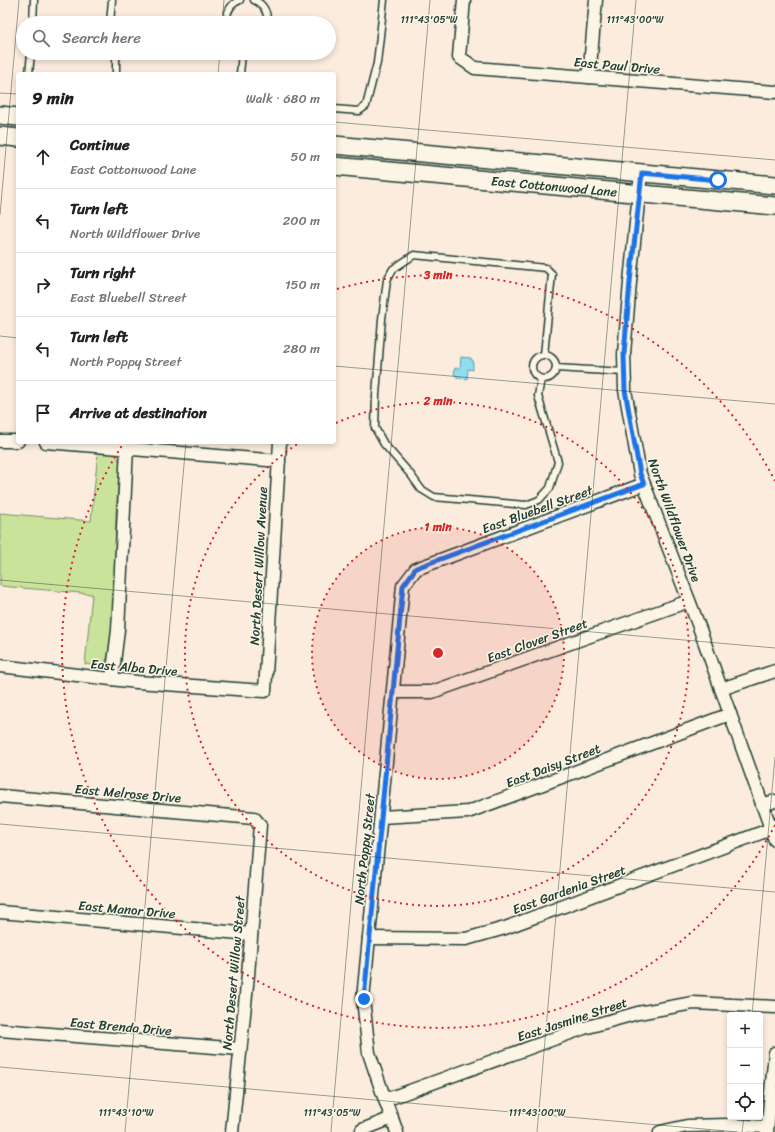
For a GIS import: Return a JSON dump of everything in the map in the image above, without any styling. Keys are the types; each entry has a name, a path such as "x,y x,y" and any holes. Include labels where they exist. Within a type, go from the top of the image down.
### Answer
{"main road":[{"path":"0,115 16,117"},
{"path":"0,136 16,138"},
{"name":"East Cottonwood Lane","path":"336,145 775,185"},
{"name":"East Cottonwood Lane","path":"336,166 775,206"}],"street":[{"name":"East Paul Drive","path":"464,0 460,57 475,68 775,92"},
{"path":"589,77 596,0"},
{"name":"North Wildflower Drive","path":"642,173 624,354 625,390 640,474 689,601 773,834"},
{"path":"0,441 16,441"},
{"path":"73,444 279,461"},
{"name":"North Desert Willow Avenue","path":"265,691 280,444"},
{"path":"112,679 118,630 127,448"},
{"name":"East Bluebell Street","path":"416,568 644,484"},
{"name":"North Poppy Street","path":"397,1132 370,1053 364,999 403,586 416,568"},
{"name":"East Clover Street","path":"393,692 432,692 689,601"},
{"name":"East Alba Drive","path":"0,666 137,682 265,691"},
{"path":"721,689 775,671"},
{"name":"East Daisy Street","path":"381,817 468,812 730,714"},
{"name":"East Melrose Drive","path":"0,796 254,818"},
{"path":"762,805 775,801"},
{"name":"North Desert Willow Street","path":"232,1132 260,825 254,818"},
{"name":"East Gardenia Street","path":"369,938 466,939 505,928 773,834"},
{"name":"East Manor Drive","path":"0,912 251,934"},
{"name":"East Jasmine Street","path":"385,1100 584,1028 638,1012 693,1003 775,1007"},
{"name":"East Brenda Drive","path":"0,1030 240,1049"},
{"path":"660,1132 687,1126 729,1125 767,1130 775,1053"},
{"path":"362,1130 392,1118"}],"lane":[{"path":"33,16 34,0"},
{"path":"111,16 112,0"},
{"path":"226,16 232,5 240,0"},
{"path":"254,0 263,7 266,12 266,16"},
{"path":"336,109 359,111 366,106 377,62 384,0"},
{"path":"29,72 30,60"},
{"path":"116,60 116,72"},
{"path":"240,72 241,60"},
{"path":"542,379 538,396 558,462 550,488 539,500 526,505 434,497 421,489 384,444 375,428 382,319 387,280 393,269 414,255 546,268 552,274 544,354"},
{"path":"544,354 548,355 554,360 556,368 553,375 549,378 542,379 535,375 532,367 536,357 544,354"},
{"path":"556,368 624,372"}],"green space":[{"path":"98,452 112,453 117,456 120,463 116,513 111,638 105,662 101,665 95,666 85,664 92,594 0,586 0,513 91,521"}],"water":[{"path":"461,357 471,358 471,360 473,360 473,370 468,369 467,379 457,378 457,375 454,375 455,368 460,368"}],"route":[{"path":"364,999 403,586 416,568 644,484 640,474 625,390 624,354 642,173 718,180"}]}
